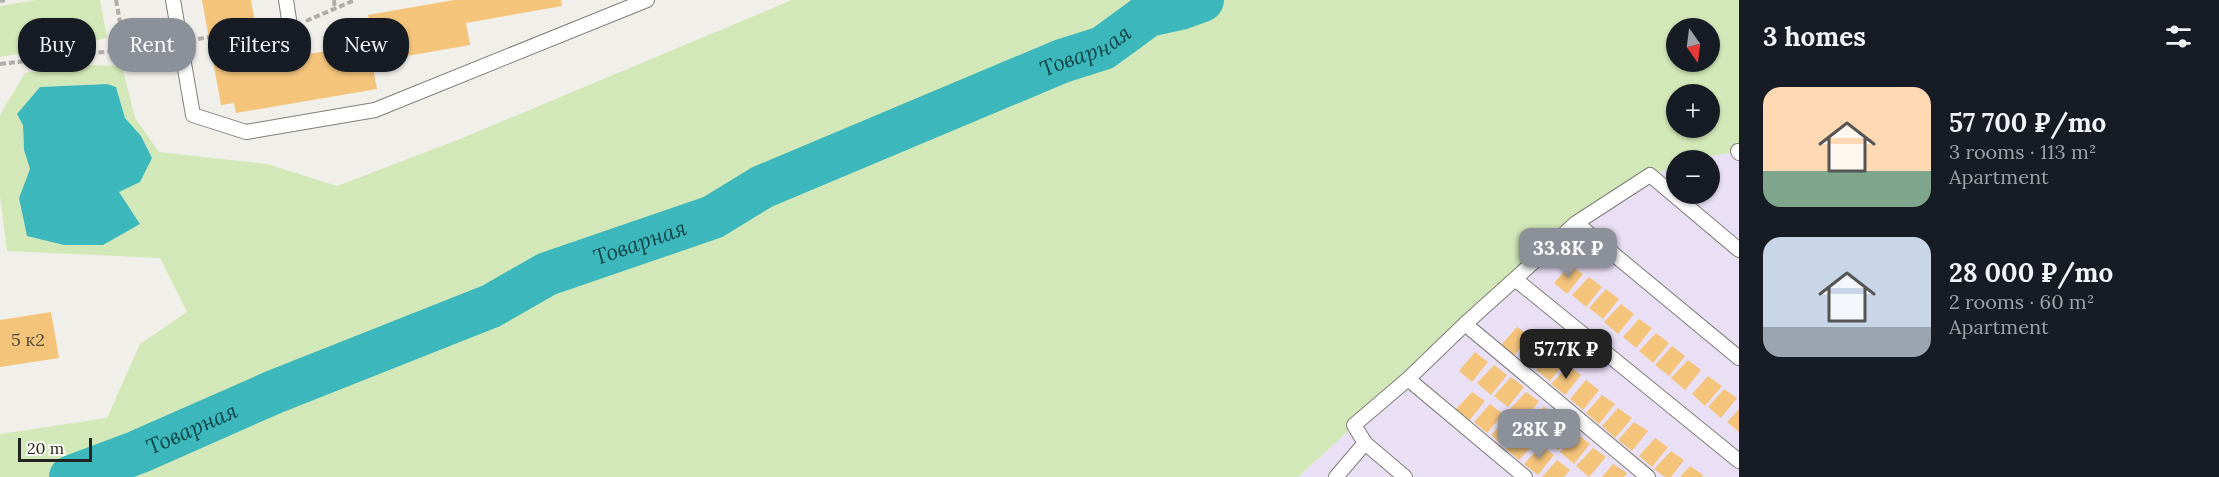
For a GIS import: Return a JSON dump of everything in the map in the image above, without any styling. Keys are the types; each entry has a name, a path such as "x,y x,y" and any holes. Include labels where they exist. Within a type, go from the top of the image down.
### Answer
{"lane":[{"path":"173,0 176,18"},
{"path":"286,0 289,18"},
{"path":"185,72 193,115 246,132 375,110 647,0"},
{"path":"1405,477 1365,443 1354,425 1408,379 1576,223 1650,175 1739,250"},
{"path":"1576,223 1739,358"},
{"path":"1515,279 1739,461"},
{"path":"1465,324 1648,477"},
{"path":"1408,379 1525,477"},
{"path":"1336,477 1365,443"}],"path":[{"path":"0,1 5,0"},
{"path":"116,0 119,18"},
{"path":"334,0 335,10"},
{"path":"0,64 108,52"}],"shaded area":[{"path":"1739,151 1739,477 1298,477 1616,187 1666,170 1666,204 1720,204 1720,155"}],"green space":[{"path":"36,0 100,0 107,38 96,40 96,18 18,18 18,54 0,57 0,6"},
{"path":"792,0 1739,0 1739,151 1720,155 1720,150 1666,150 1666,170 1616,187 1298,477 0,477 0,434 107,418 140,344 187,312 160,258 7,251 0,196 0,115 25,73 96,72 96,65 108,66 108,72 124,72 135,118 159,152 267,164 337,186 460,139","holes":["107,84 116,87 125,118 141,136 118,192 140,223 19,198 30,169 24,150 23,125 41,87"]}],"water":[{"path":"107,84 116,87 125,118 141,136 152,158 140,182 119,192 140,224 103,245 64,245 27,236 19,198 30,169 24,150 23,125 17,114 40,87"}],"building":[{"path":"202,0 251,0 254,18 208,18 208,33"},
{"path":"454,0 561,0 562,6 466,23 470,45 409,56 409,18 369,18 368,15"},
{"path":"323,52 323,72 374,72 377,89 236,113 234,103 221,105 215,72 311,72 311,54"},
{"path":"1570,265 1583,274 1567,294 1554,283"},
{"path":"1589,277 1602,287 1586,307 1572,295"},
{"path":"1606,289 1619,299 1603,319 1589,308"},
{"path":"1621,304 1634,314 1618,334 1604,322"},
{"path":"51,312 59,358 0,367 0,320"},
{"path":"1639,319 1652,328 1636,348 1623,337"},
{"path":"1517,327 1530,336 1514,356 1501,345"},
{"path":"1656,333 1669,343 1653,363 1639,351"},
{"path":"1535,339 1549,348 1533,368 1519,357"},
{"path":"1672,346 1685,356 1669,376 1655,365"},
{"path":"1553,351 1566,361 1550,381 1536,370"},
{"path":"1475,352 1488,362 1472,382 1459,371"},
{"path":"1688,360 1701,370 1685,390 1671,378"},
{"path":"1494,365 1507,375 1491,395 1477,383"},
{"path":"1568,366 1581,375 1565,395 1551,384"},
{"path":"1708,376 1722,386 1705,406 1692,394"},
{"path":"1511,377 1524,387 1508,407 1494,396"},
{"path":"1586,380 1599,390 1583,410 1570,399"},
{"path":"1724,389 1737,398 1721,418 1708,407"},
{"path":"1472,392 1485,401 1469,421 1455,410"},
{"path":"1526,392 1539,401 1523,422 1509,410"},
{"path":"1602,395 1615,404 1599,424 1586,413"},
{"path":"1490,404 1503,414 1487,433 1474,422"},
{"path":"1544,407 1557,416 1541,436 1528,425"},
{"path":"1618,408 1632,418 1615,438 1602,426"},
{"path":"1739,409 1739,432 1727,422"},
{"path":"1507,417 1520,426 1504,446 1491,435"},
{"path":"1561,421 1574,430 1558,450 1544,439"},
{"path":"1634,422 1648,431 1632,451 1618,440"},
{"path":"1522,431 1536,441 1519,460 1506,449"},
{"path":"1577,434 1590,444 1574,464 1560,452"},
{"path":"1655,438 1668,447 1652,467 1639,456"},
{"path":"1541,446 1554,455 1538,475 1524,464"},
{"path":"1593,448 1606,457 1589,477 1576,466"},
{"path":"1671,451 1684,460 1671,477 1665,477 1654,469"},
{"path":"1557,460 1570,470 1564,477 1542,477"},
{"path":"1613,464 1627,473 1624,477 1602,477"},
{"path":"1690,466 1703,475 1702,477 1680,477"}],"waterway":[{"name":"Товарная","path":"71,477 138,452 274,392 491,306 547,274 713,217 762,187 1062,61 1103,48 1148,15 1180,8 1202,0"}]}
